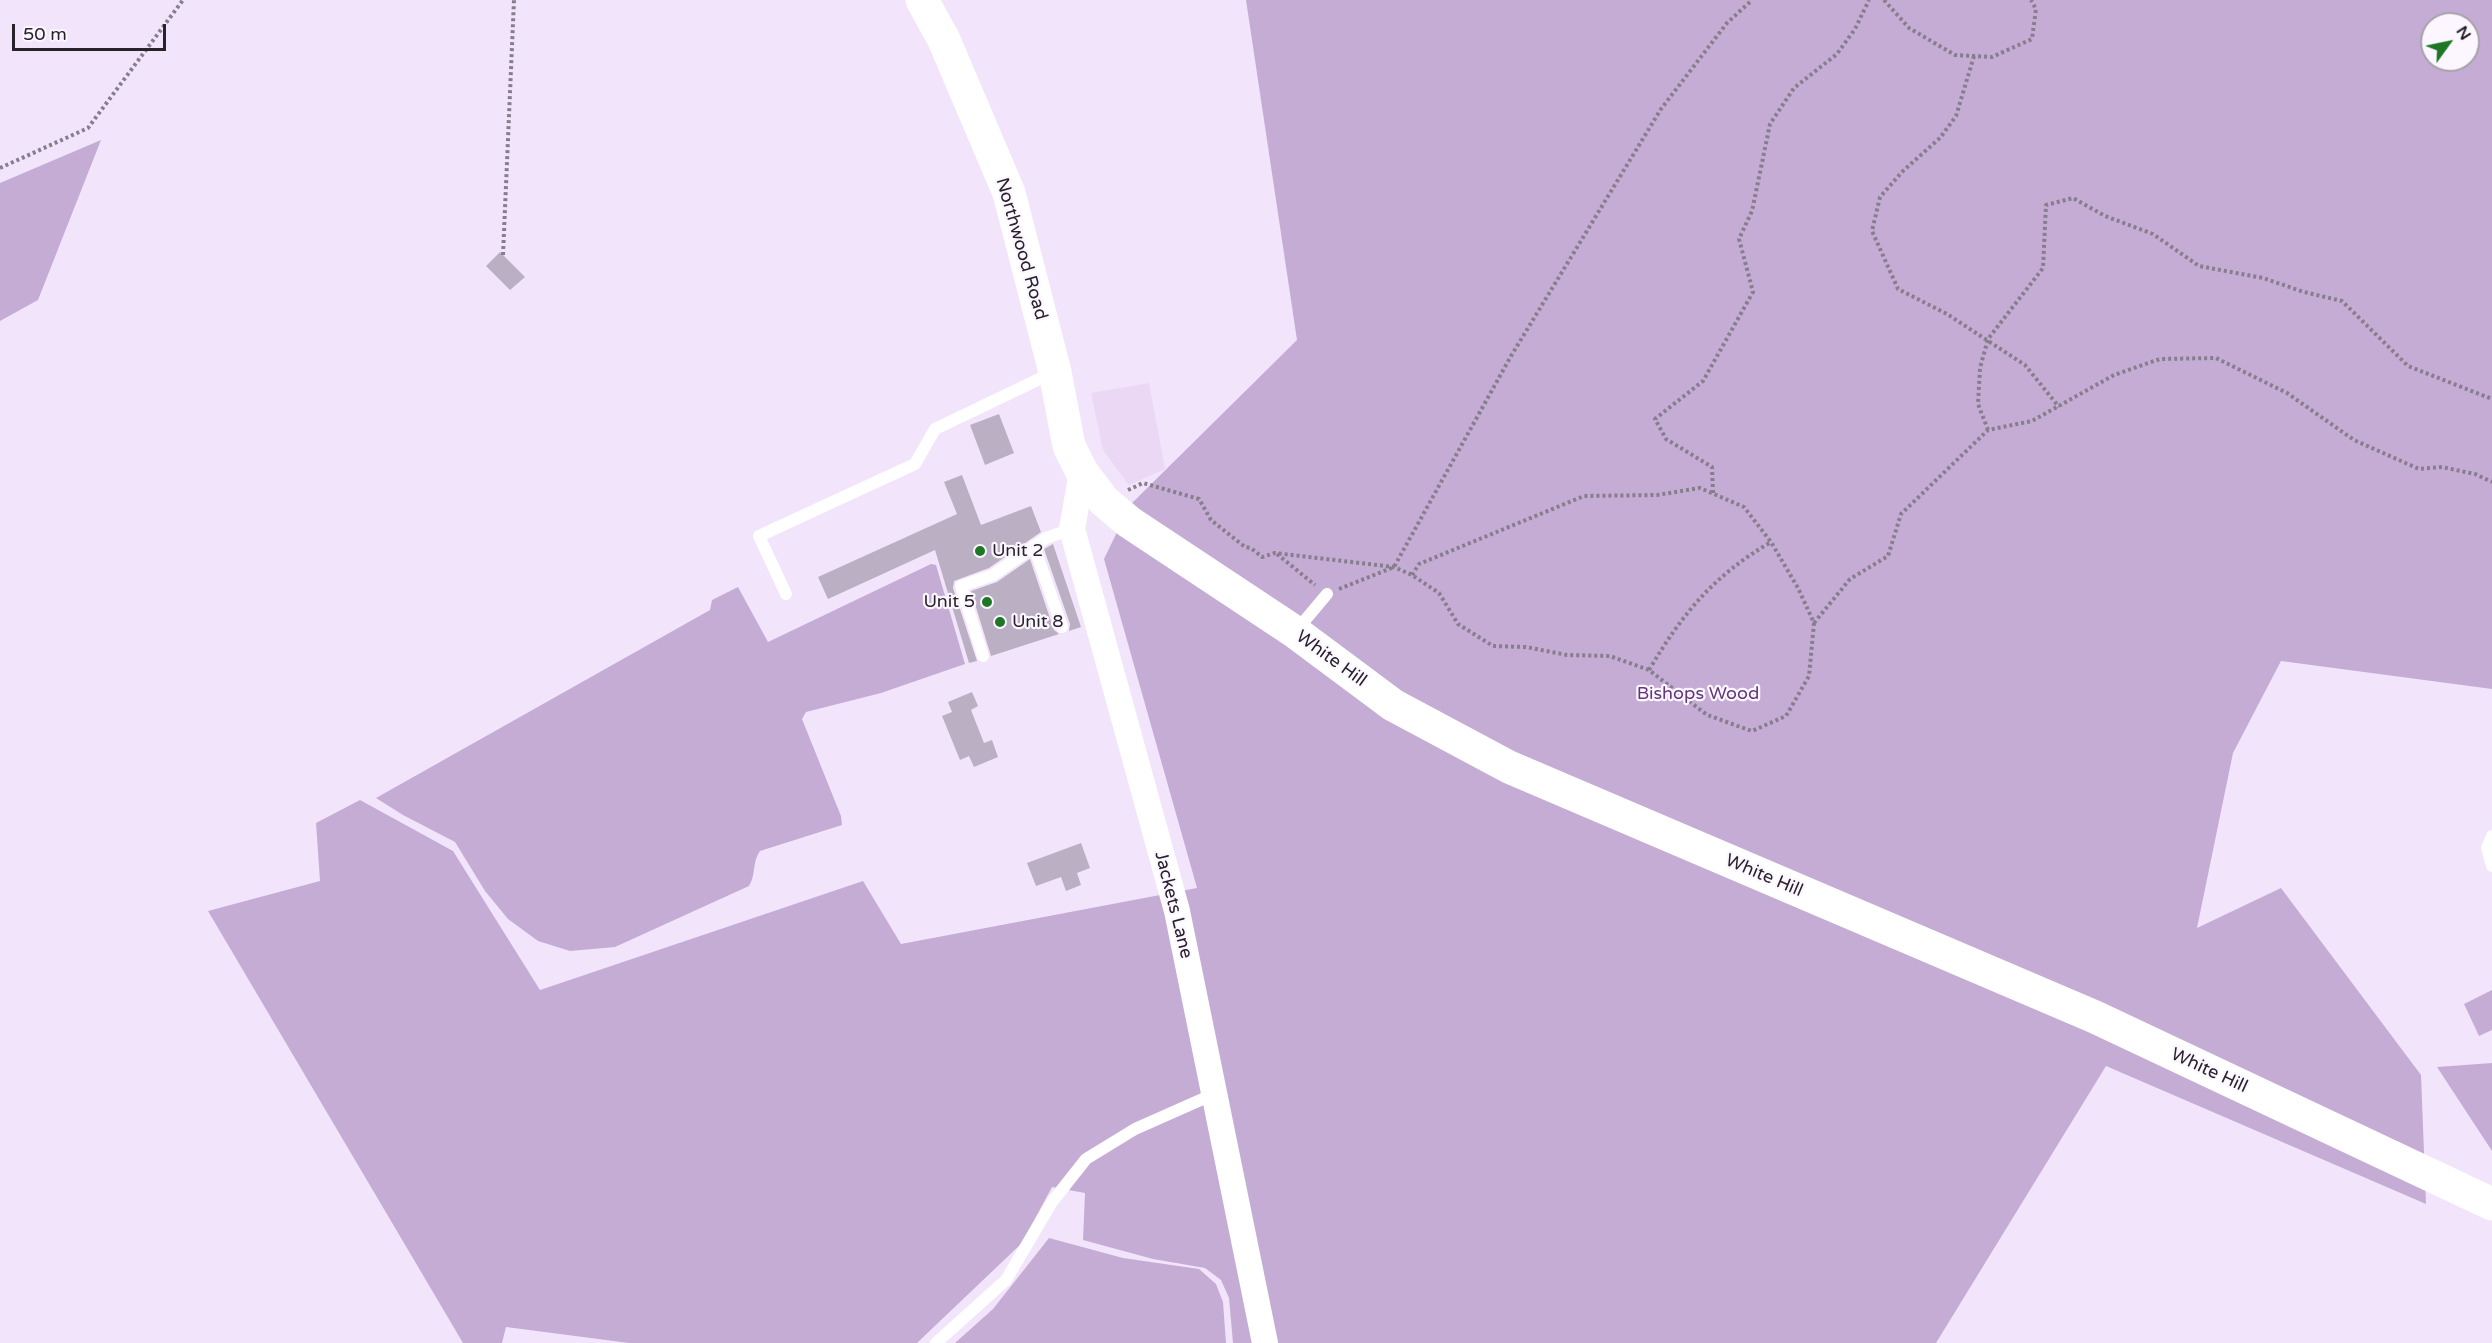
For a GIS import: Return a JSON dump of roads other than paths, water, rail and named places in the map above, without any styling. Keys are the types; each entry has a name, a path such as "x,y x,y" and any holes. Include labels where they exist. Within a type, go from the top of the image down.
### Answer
{"street":[{"name":"Northwood Road","path":"922,0 944,40 1009,193 1055,372 1069,447 1082,472"},
{"name":"White Hill","path":"1082,472 1111,506 1129,522 1296,632 1393,705 1509,767 2095,1017 2492,1204"},
{"name":"Jackets Lane","path":"1082,472 1072,529 1177,911 1265,1343"}],"lane":[{"path":"786,594 759,536 915,464 934,429 1055,372"},
{"path":"983,656 961,586 993,575 1046,538 1072,529"},
{"path":"1034,546 1062,627"},
{"path":"1296,632 1327,594"},
{"path":"2492,836 2487,848 2492,866"},
{"path":"936,1343 1006,1280 1052,1202 1086,1159 1135,1129 1214,1094"}],"place":[{"name":"Unit 2","path":"980,551"},
{"name":"Unit 5","path":"987,602"},
{"name":"Unit 8","path":"1000,622"}],"park label":[{"name":"Bishops Wood","path":"1698,694"}]}
